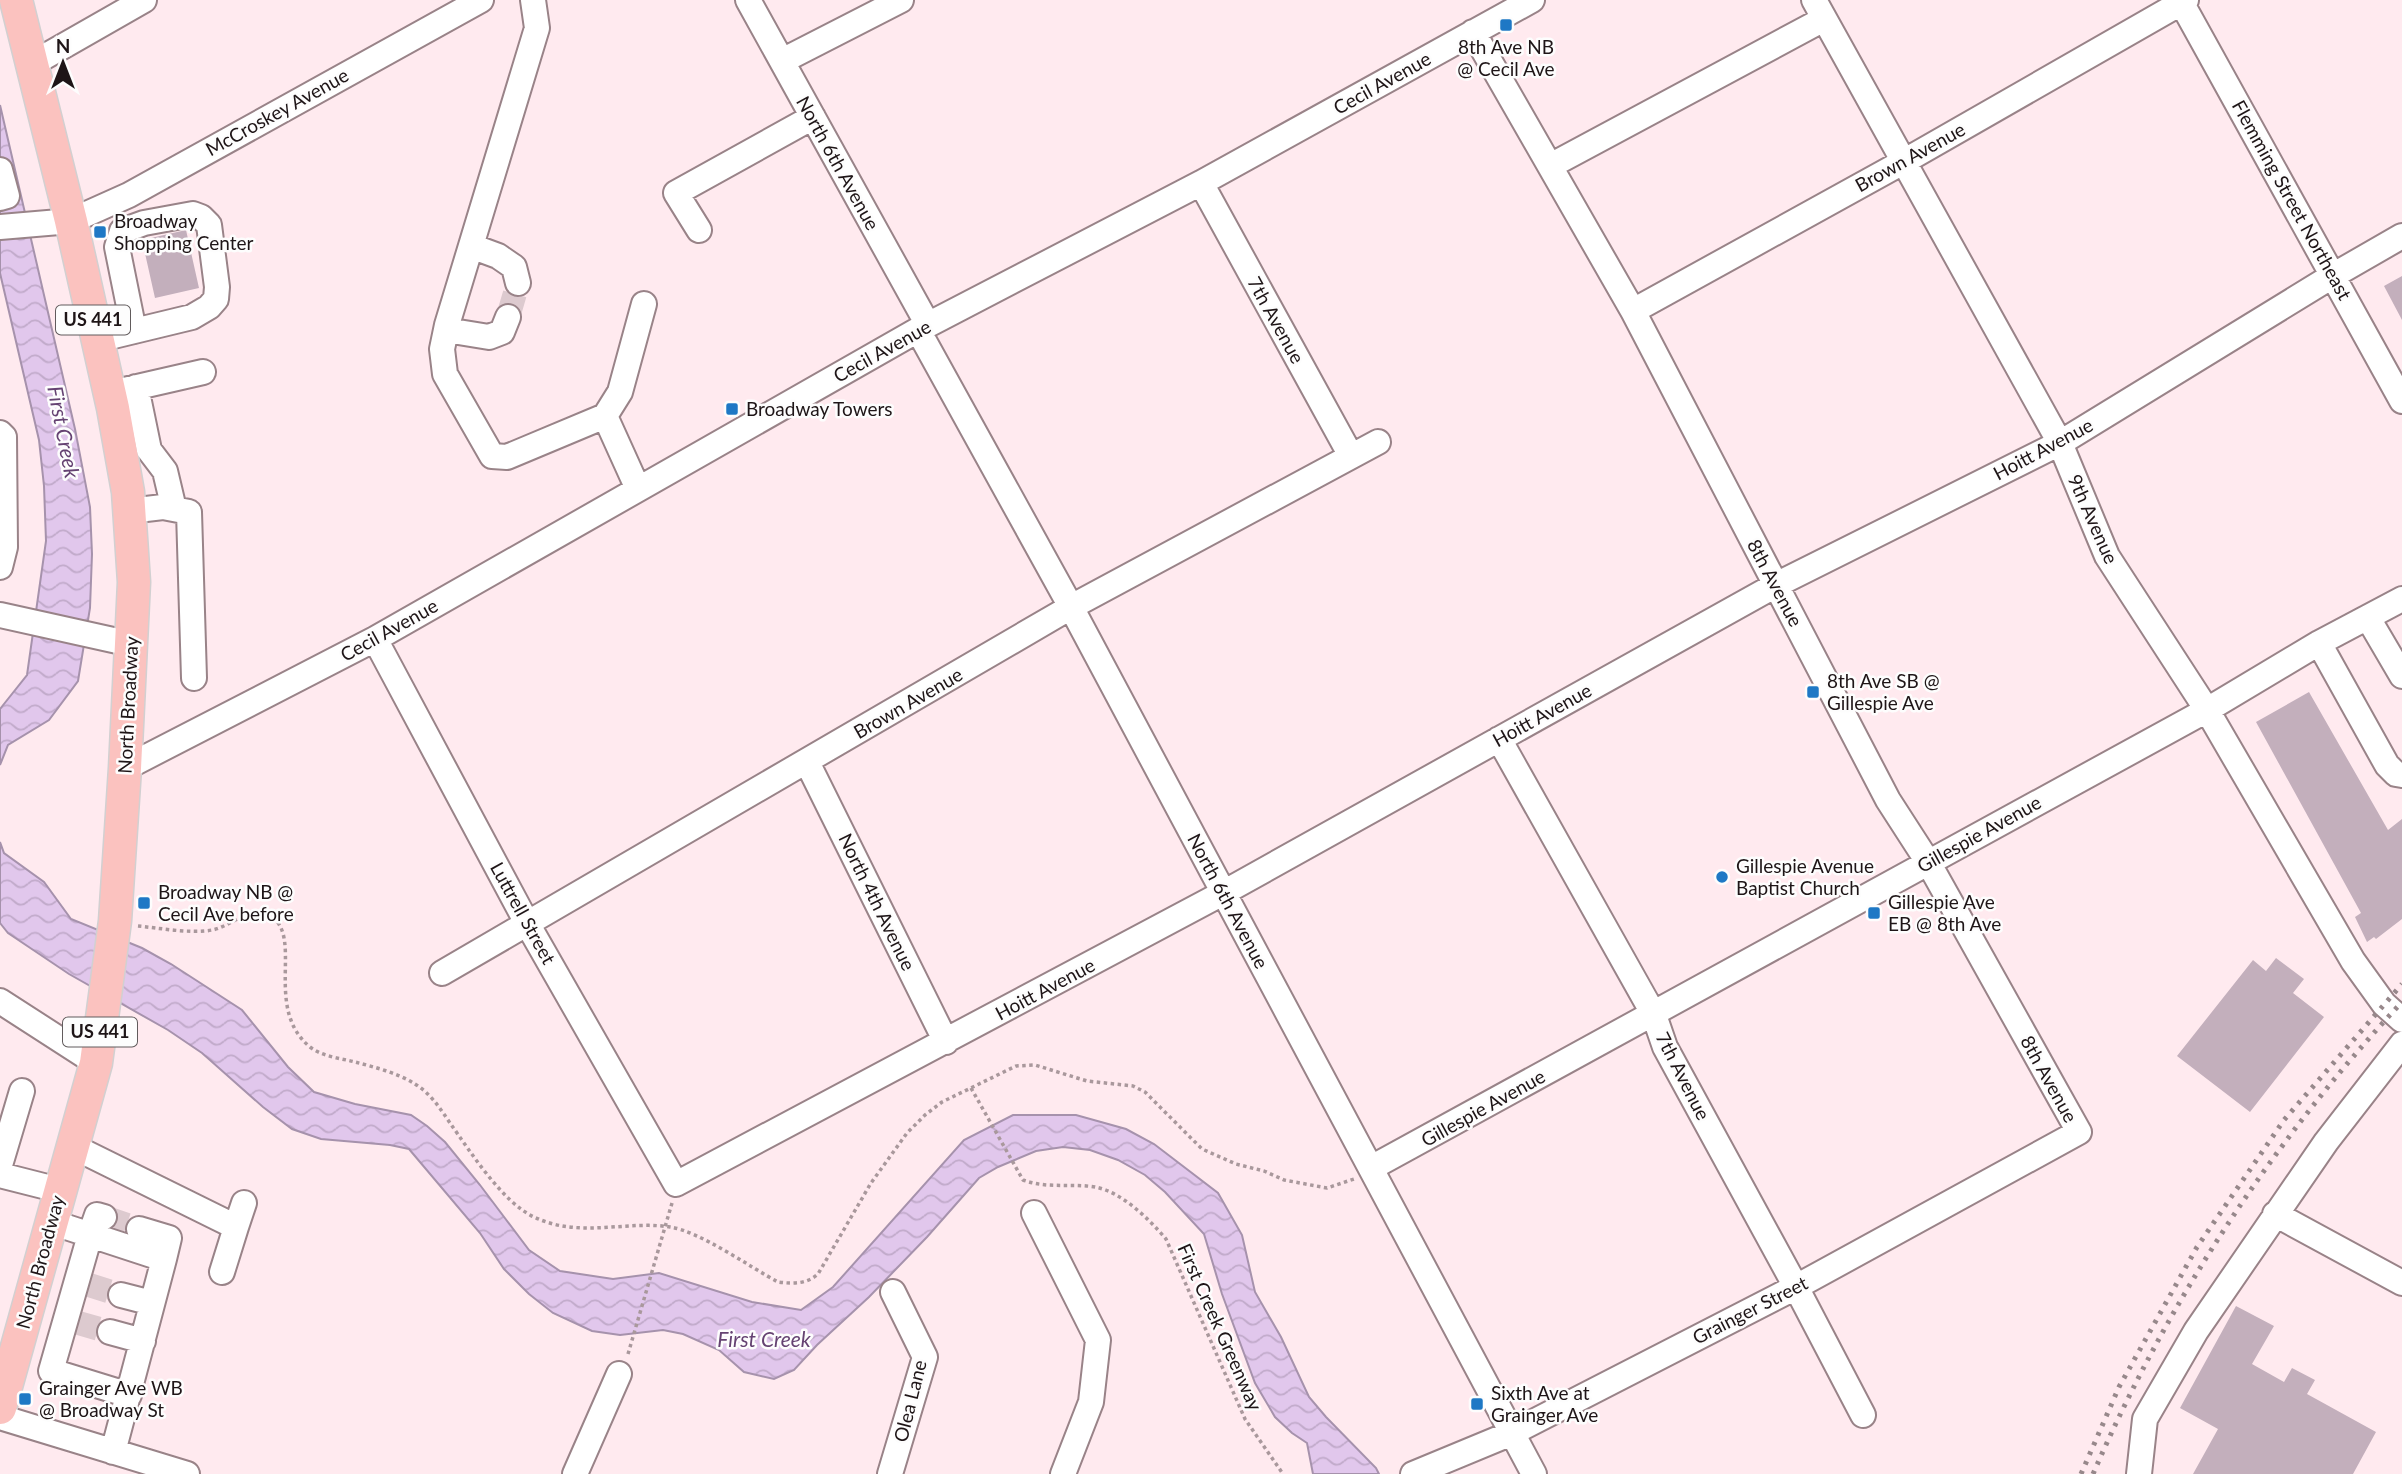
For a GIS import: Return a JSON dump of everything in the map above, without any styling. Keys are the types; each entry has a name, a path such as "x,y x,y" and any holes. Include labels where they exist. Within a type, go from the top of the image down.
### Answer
{"main road":[{"name":"North Broadway","path":"0,1408 96,1063 115,921 134,582 123,390 97,340 71,221 16,0"},
{"path":"0,1327 7,1303 48,1231"}],"street":[{"path":"32,64 144,0"},
{"name":"McCroskey Avenue","path":"0,227 71,221 129,195 481,0"},
{"path":"533,0 537,28 442,349 445,374 492,456 507,457 605,416 620,392 644,304"},
{"name":"North 6th Avenue","path":"748,0 813,117 1534,1474"},
{"path":"782,61 901,0"},
{"name":"Cecil Avenue","path":"125,768 375,639 923,328 1201,183 1532,0"},
{"name":"Brown Avenue","path":"1633,311 1903,162 2182,1"},
{"name":"Flemming Street Northeast","path":"2182,1 2402,401"},
{"path":"1550,166 1819,9"},
{"name":"9th Avenue","path":"1819,9 2060,443 2106,556 2207,710 2353,961 2384,1004 2402,1020"},
{"name":"8th Avenue","path":"1473,32 1633,311 1888,800 1928,862 2079,1132"},
{"path":"699,230 676,193 813,117"},
{"path":"0,170 7,196 0,198"},
{"name":"7th Avenue","path":"1201,183 1351,456"},
{"path":"129,195 144,223"},
{"path":"97,340 192,317 209,307 216,299 217,287 209,225 201,217 192,214 144,223 122,231 117,247 134,331"},
{"name":"Hoitt Avenue","path":"676,1184 1223,893 1776,585 2060,443 2402,236"},
{"path":"471,246 498,256 514,267 518,283"},
{"path":"446,330 489,337 502,332 508,317"},
{"path":"174,509 165,471 149,450 123,390 203,372"},
{"path":"605,416 638,489"},
{"path":"0,433 4,437 5,547 0,567"},
{"name":"Brown Avenue","path":"442,973 1071,607 1378,442"},
{"path":"130,511 163,507 188,512 194,678"},
{"name":"Gillespie Avenue","path":"1371,1168 2207,710 2319,643 2402,599"},
{"path":"12,617 131,644"},
{"path":"2368,618 2402,676"},
{"name":"Luttrell Street","path":"375,639 528,925 676,1184"},
{"path":"2319,643 2387,765 2396,774 2402,775"},
{"name":"7th Avenue","path":"1499,739 1654,1015 1665,1047 1863,1415"},
{"name":"North 4th Avenue","path":"807,762 946,1042"},
{"path":"0,1001 96,1063"},
{"path":"2139,1474 2145,1419 2196,1331 2326,1142 2402,1044"},
{"path":"0,1165 22,1091"},
{"name":"Grainger Street","path":"1413,1474 1512,1433 1796,1287 2079,1132"},
{"path":"72,1146 236,1227"},
{"path":"0,1175 59,1190"},
{"path":"222,1272 244,1203"},
{"path":"1034,1213 1098,1340 1091,1402 1063,1474"},
{"path":"2275,1214 2402,1283"},
{"path":"97,1226 51,1371 129,1395"},
{"path":"48,1231 97,1226 164,1259"},
{"path":"113,1452 169,1238 139,1229"},
{"name":"Olea Lane","path":"890,1474 925,1357 893,1292"},
{"path":"32,1293 75,1302"},
{"path":"121,1295 152,1303"},
{"path":"110,1332 143,1341"},
{"path":"575,1474 624,1365"},
{"path":"0,1417 187,1474"}],"path":[{"path":"115,921 139,926 212,930 247,914 258,912 270,915 284,932 286,941 284,989 287,1012 307,1044 317,1052 378,1069 414,1083 434,1100 495,1184 532,1216 556,1224 594,1229 666,1226 679,1228 778,1282 789,1284 811,1280 818,1274 871,1183 907,1133 925,1115 943,1102 1016,1066 1035,1065 1087,1081 1133,1086 1145,1092 1202,1149 1284,1180 1328,1188 1348,1182 1371,1168"},
{"name":"First Creek Greenway","path":"971,1088 1023,1181 1047,1186 1098,1187 1128,1203 1166,1239 1245,1419 1283,1474"},
{"path":"624,1365 676,1184"}],"water":[{"name":"First Creek","path":"0,105 75,429 90,507 92,554 90,608 78,681 49,720 8,745 0,765 0,709 27,675 46,541 39,440 0,273"},
{"name":"First Creek","path":"0,842 4,853 44,882 71,919 142,948 242,1010 288,1067 314,1092 355,1104 411,1115 427,1126 445,1142 529,1250 560,1271 613,1279 659,1273 752,1302 801,1310 833,1287 964,1140 1013,1115 1076,1115 1126,1129 1154,1144 1218,1193 1242,1235 1255,1292 1281,1337 1309,1397 1379,1474 1313,1474 1307,1443 1275,1417 1255,1383 1222,1294 1204,1234 1165,1192 1145,1175 1118,1160 1090,1150 1063,1147 1036,1151 979,1178 869,1297 794,1370 774,1379 744,1372 719,1350 683,1334 663,1330 620,1335 592,1331 553,1313 529,1294 504,1269 480,1233 409,1149 321,1139 292,1129 202,1053 168,1030 69,974 8,933 0,923"}],"building":[{"path":"186,230 199,288 155,298 142,240"},
{"path":"2402,276 2402,320 2384,286"},
{"path":"2309,692 2388,830 2402,819 2402,919 2376,939 2374,937 2367,942 2355,917 2361,913 2256,722"},
{"path":"2276,958 2304,979 2293,993 2324,1017 2250,1112 2177,1056 2253,960 2266,971"},
{"path":"2236,1306 2274,1326 2252,1364 2284,1382 2292,1368 2315,1380 2307,1394 2376,1432 2353,1474 2193,1474 2218,1429 2180,1408"}],"tunnel":[{"path":"508,317 518,283"},
{"path":"104,1217 139,1229"},
{"path":"86,1284 121,1295"},
{"path":"75,1322 110,1332"}],"railway":[{"path":"2081,1474 2119,1387 2197,1247 2284,1120 2402,984"},
{"path":"2093,1474 2155,1347 2227,1225 2310,1110 2402,1002"}],"place":[{"name":"8th Ave NB @ Cecil Ave","path":"1506,25"},
{"name":"Broadway Shopping Center","path":"100,232"},
{"name":"Broadway Towers","path":"732,409"},
{"name":"8th Ave SB @ Gillespie Ave","path":"1813,692"},
{"name":"Gillespie Avenue Baptist Church","path":"1722,877"},
{"name":"Broadway NB @ Cecil Ave before","path":"144,903"},
{"name":"Gillespie Ave EB @ 8th Ave","path":"1874,913"},
{"name":"Grainger Ave WB @ Broadway St","path":"25,1399"},
{"name":"Sixth Ave at Grainger Ave","path":"1477,1404"}]}
